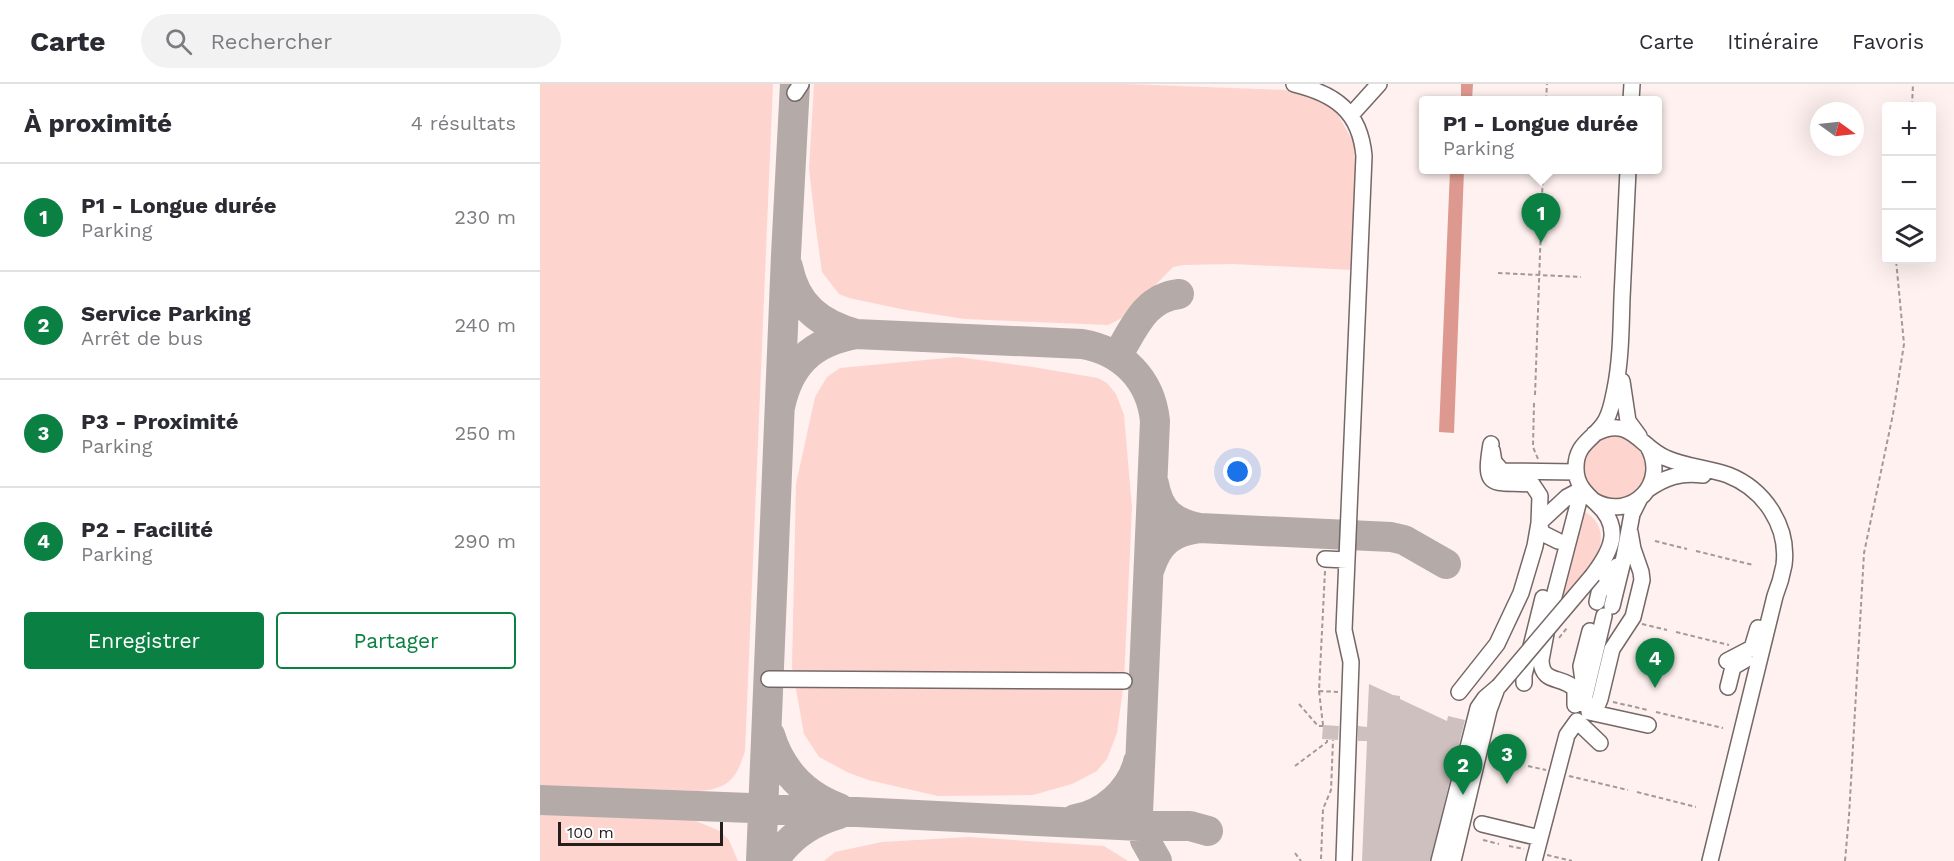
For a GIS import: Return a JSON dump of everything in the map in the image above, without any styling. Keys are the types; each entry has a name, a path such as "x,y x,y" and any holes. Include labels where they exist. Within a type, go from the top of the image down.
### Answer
{"street":[{"path":"1294,84 1315,87 1335,100 1351,115 1363,142 1364,181 1344,630 1351,662 1344,861"},
{"path":"1351,115 1379,84"},
{"path":"1439,861 1478,708 1593,575 1606,556 1613,536 1605,514 1582,489 1576,472 1577,459 1584,443 1607,419 1612,402 1620,348 1628,174"},
{"path":"1620,348 1625,412 1633,429 1661,456 1735,478 1754,490 1767,503 1780,531 1784,552 1782,576 1775,596 1710,861"},
{"path":"1567,735 1600,743 1581,710 1575,689 1580,684 1581,666 1624,557 1632,514 1652,480 1654,464 1652,454 1643,440 1626,430 1617,428 1594,434"},
{"path":"1459,692 1497,644 1509,623 1529,570 1539,523 1540,496 1532,484 1493,481 1487,468 1491,444 1492,470 1500,476 1527,478 1543,467 1576,472"},
{"path":"1594,501 1604,506 1626,506 1666,478 1692,473 1723,480 1746,492 1762,508 1772,525 1778,556 1775,596 1766,606 1750,657 1732,667 1728,687"},
{"path":"1539,523 1567,497 1582,489"},
{"path":"1580,684 1550,678 1541,667 1540,660 1582,489"},
{"path":"1524,683 1535,630 1562,528 1576,509"},
{"path":"1539,523 1542,533 1558,542"},
{"path":"1482,832 1535,851 1567,735 1581,710 1598,704 1612,649 1633,617 1642,580 1630,531"},
{"path":"1325,559 1347,560"},
{"path":"1730,653 1750,650 1753,645"},
{"path":"769,679 1124,681"},
{"path":"1453,861 1490,710 1499,686"},
{"path":"1581,710 1651,716"}],"path":[{"path":"1912,84 1912,102"},
{"path":"1535,395 1543,174"},
{"path":"1845,861 1864,553 1893,414 1904,344 1896,264"},
{"path":"1498,273 1581,277"},
{"path":"1534,403 1533,447 1543,467"},
{"path":"1656,541 1687,549"},
{"path":"1696,551 1753,565"},
{"path":"1299,704 1318,726 1323,725 1319,691 1325,559"},
{"path":"1636,622 1667,630"},
{"path":"1676,632 1730,653"},
{"path":"1319,691 1350,692"},
{"path":"1605,700 1651,716 1723,728"},
{"path":"1295,766 1327,740"},
{"path":"1321,859 1323,809 1331,790 1333,740"},
{"path":"1488,756 1518,763"},
{"path":"1528,766 1552,772"},
{"path":"1560,773 1628,790"},
{"path":"1636,792 1696,807"},
{"path":"1482,832 1499,844"},
{"path":"1509,846 1572,861"},
{"path":"1295,853 1300,861"}],"shaded area":[{"path":"540,84 773,84 745,751 739,768 731,780 711,789 701,791 540,786"},
{"path":"814,84 1126,84 1285,90 1312,96 1334,108 1354,143 1356,181 1353,270 1233,264 1173,267 1124,317 1108,325 965,319 849,298 839,294 822,272 809,169"},
{"path":"1461,84 1473,84 1472,96 1461,96"},
{"path":"1450,174 1464,174 1454,433 1439,432"},
{"path":"957,357 1098,378 1107,383 1116,394 1124,415 1132,508 1124,681 1117,733 1107,759 1097,771 1072,784 1033,795 938,796 868,780 847,772 819,757 804,734 792,667 796,484 815,397 827,377 840,368"},
{"path":"1609,436 1621,436 1638,445 1645,456 1647,468 1645,480 1638,491 1621,500 1609,500 1597,495 1588,486 1583,474 1583,462 1588,450 1597,441"},
{"path":"1581,509 1593,518 1599,528 1601,539 1599,550 1587,572 1564,600 1560,599"},
{"path":"540,813 691,819 720,831 729,840 738,861 540,861"},
{"path":"969,837 1104,846 1128,861 824,861 835,852 882,842"}],"building":[{"path":"1369,684 1400,696 1400,699 1447,721 1448,716 1465,720 1430,861 1362,861 1367,741 1358,741 1358,726 1367,727"},
{"path":"1323,725 1339,726 1338,740 1322,739"}],"taxiway":[{"path":"761,861 795,84"},
{"path":"788,267 797,293 812,311 831,325 856,334"},
{"path":"1117,356 1148,308 1167,297 1179,294"},
{"path":"780,407 789,379 805,357 827,343 856,334 1082,344 1110,353 1122,361 1141,380 1148,393 1155,421 1138,813 1145,840 1157,861"},
{"path":"1150,568 1158,551 1168,539 1182,532 1200,528 1182,523 1169,515 1156,494 1154,484"},
{"path":"1200,528 1391,537 1404,540 1446,564"},
{"path":"770,735 780,760 796,780 815,796 839,808"},
{"path":"1075,819 1096,812 1114,800 1129,783 1138,762"},
{"path":"540,800 1140,826 1190,826 1208,831"},
{"path":"774,861 787,844 802,831 819,821 839,814"}],"place":[{"name":"P1 - Longue durée","path":"1541,243"},
{"name":"P2 - Facilité","path":"1655,688"},
{"name":"P3 - Proximité","path":"1507,784"},
{"name":"Service Parking","path":"1463,795"}]}
